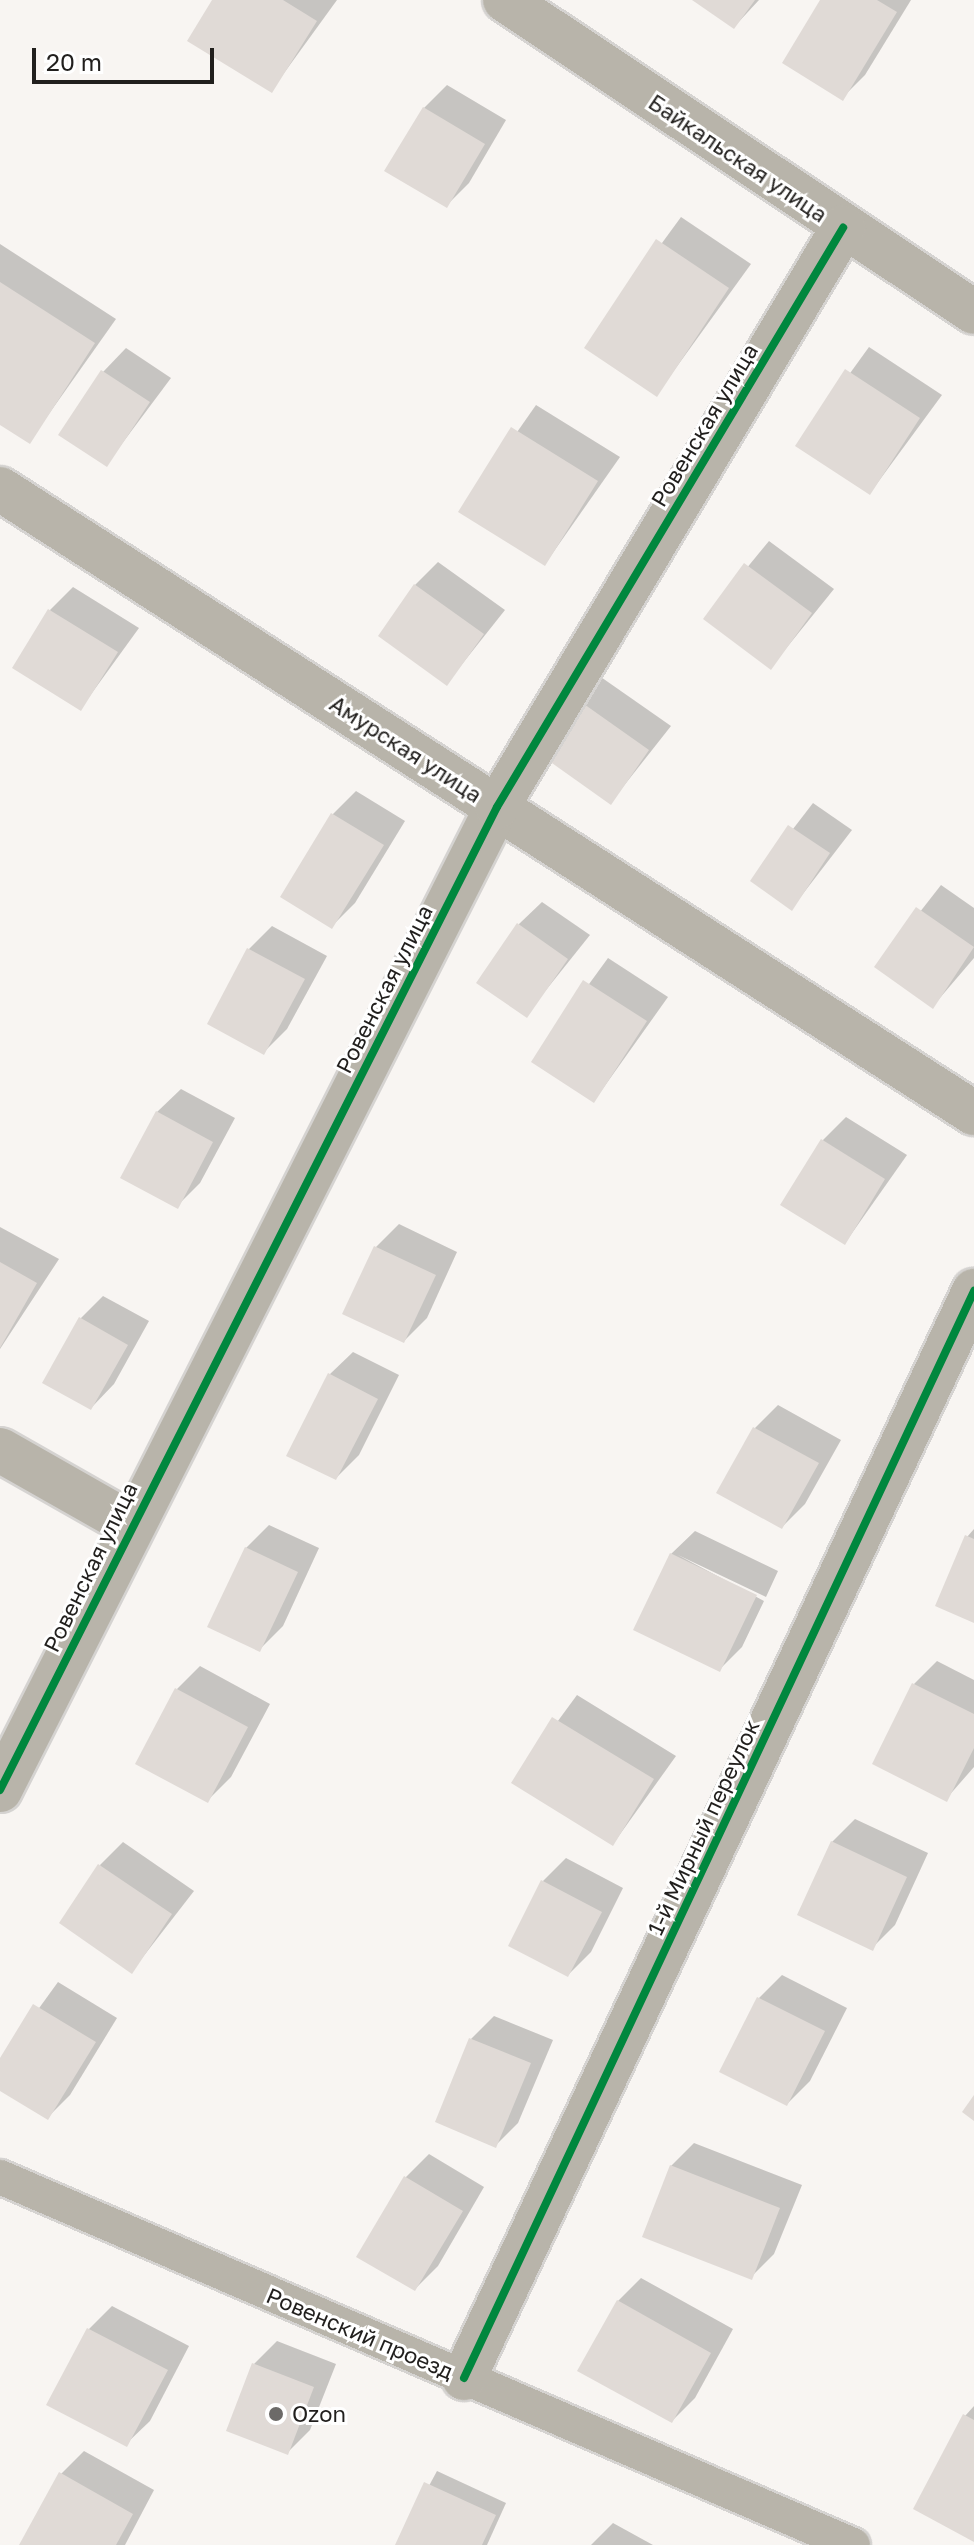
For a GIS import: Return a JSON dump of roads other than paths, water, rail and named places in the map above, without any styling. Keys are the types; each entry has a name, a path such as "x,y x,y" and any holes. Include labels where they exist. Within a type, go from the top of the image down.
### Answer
{"street":[{"name":"Байкальская улица","path":"505,0 843,228 974,312"},
{"name":"Ровенская улица","path":"0,1790 130,1524 497,807 843,228"},
{"name":"Амурская улица","path":"0,489 974,1113"},
{"name":"1-й Мирный переулок","path":"464,2378 974,1291"},
{"path":"0,1450 130,1524"}],"lane":[{"name":"Ровенский проезд","path":"0,2177 853,2545"}],"place":[{"name":"Ozon","path":"276,2414"}]}
